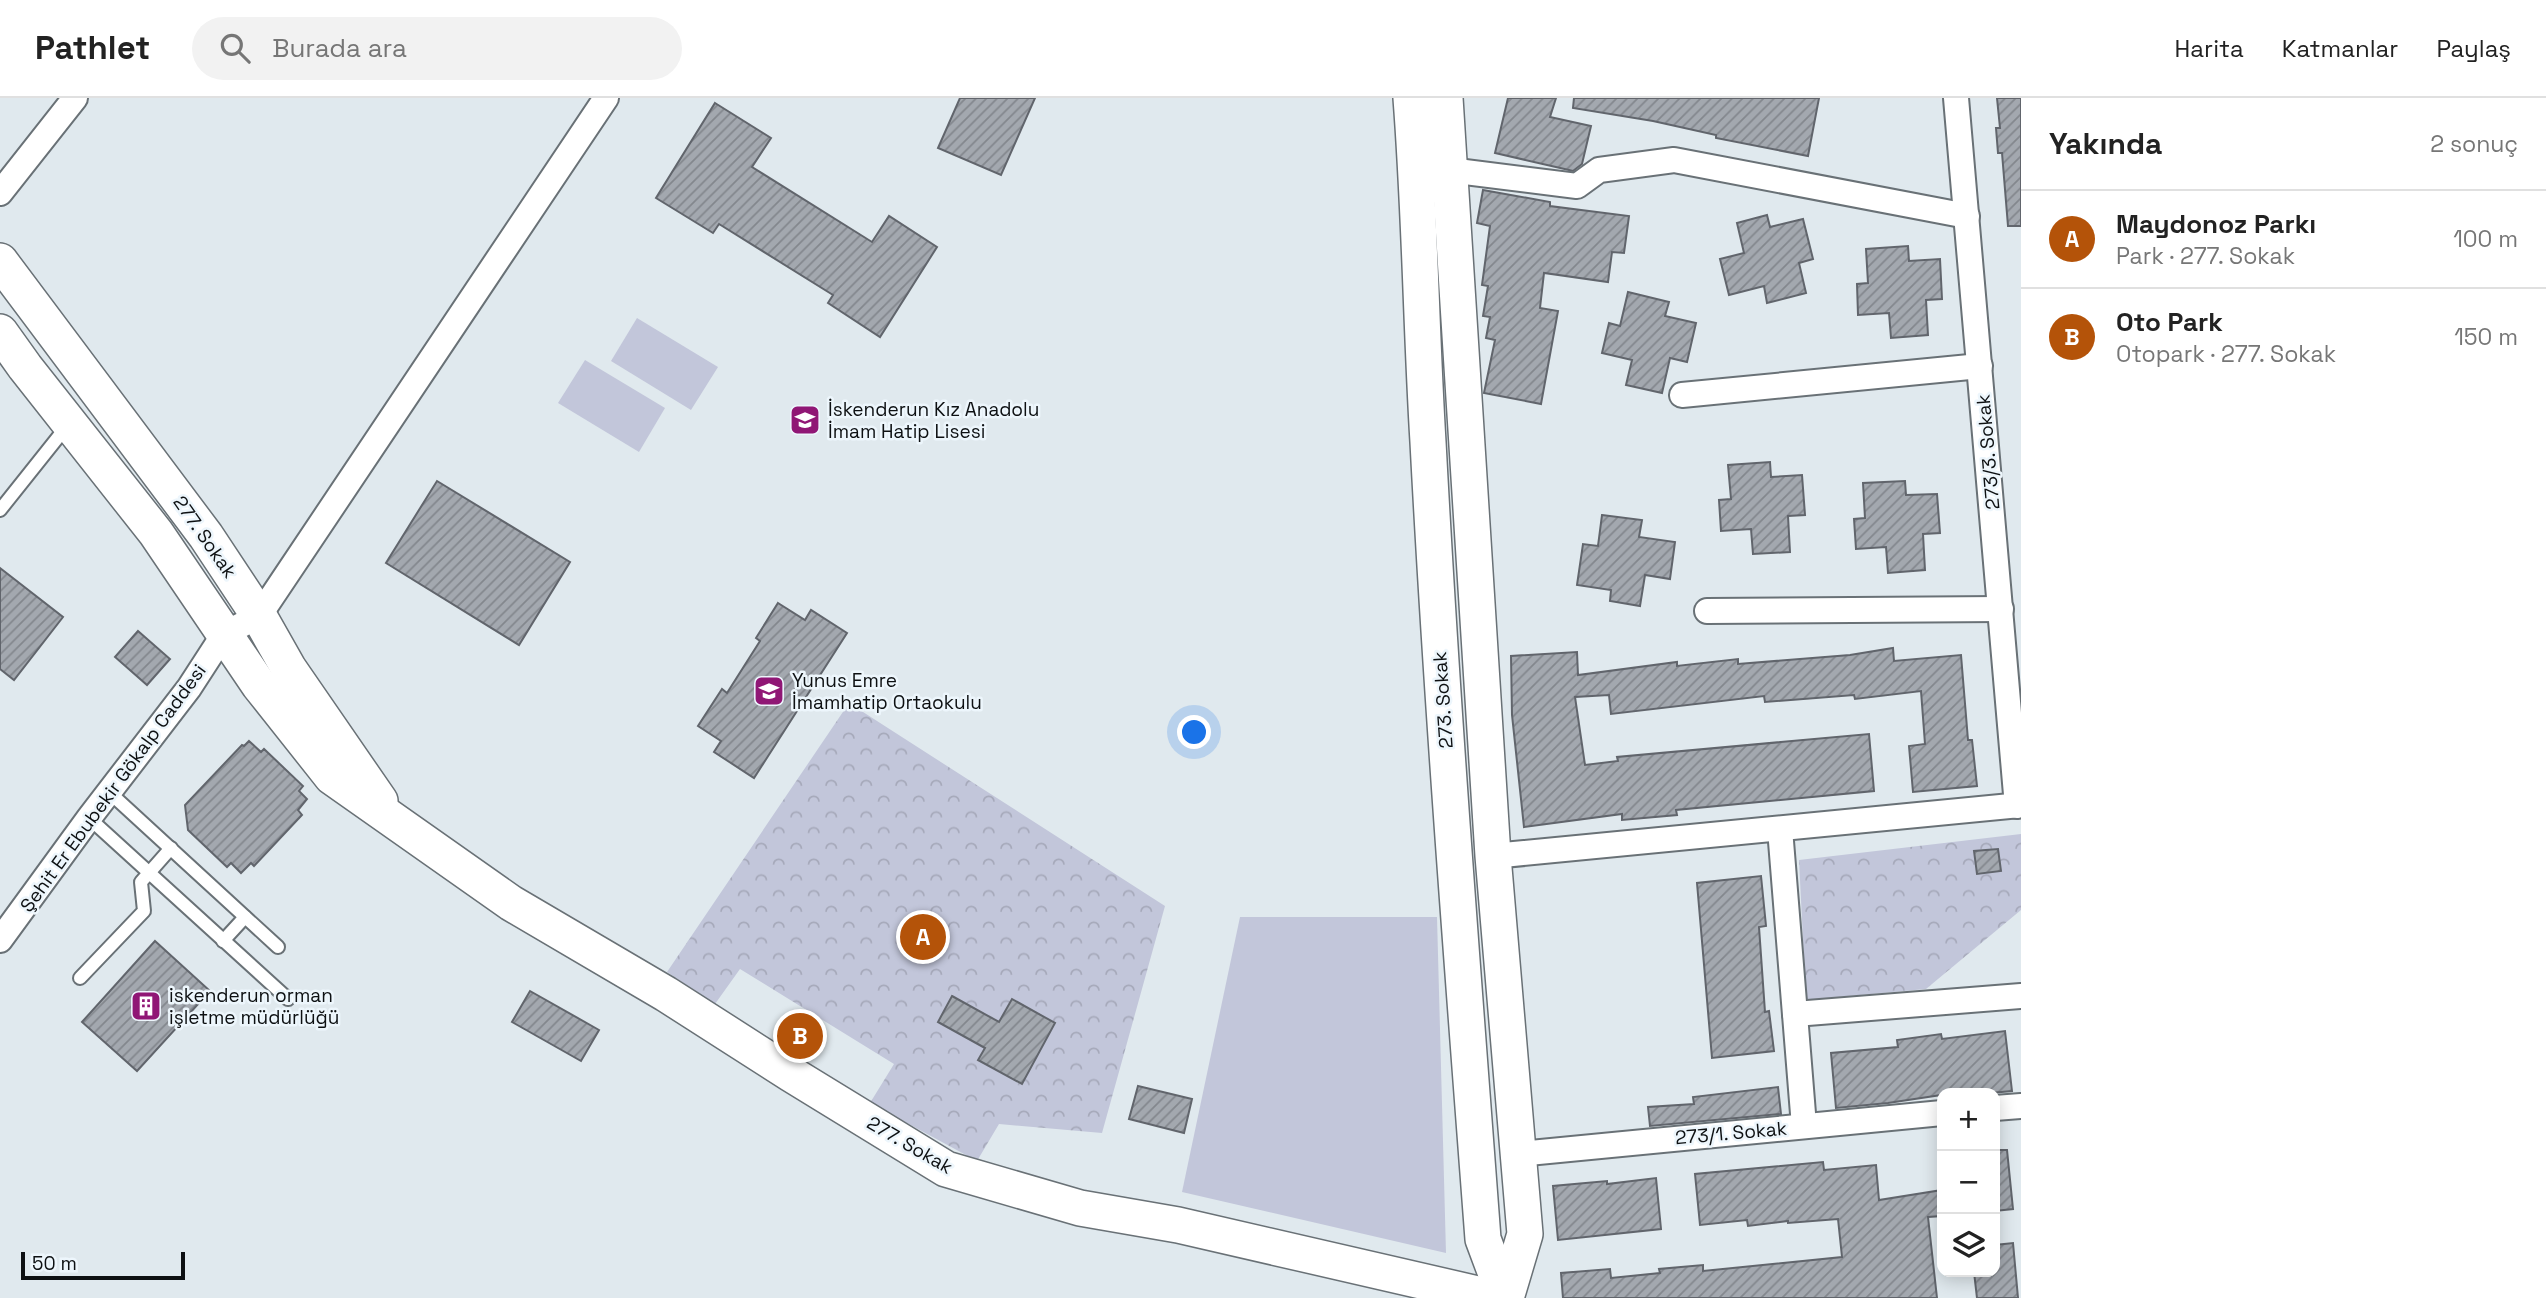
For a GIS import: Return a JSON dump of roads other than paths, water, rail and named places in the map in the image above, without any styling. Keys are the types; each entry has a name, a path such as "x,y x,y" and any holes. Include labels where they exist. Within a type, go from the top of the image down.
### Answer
{"street":[{"path":"0,193 75,98"},
{"path":"224,634 259,616 607,98"},
{"name":"273. Sokak","path":"1411,98 1427,440 1483,1239 1505,1298"},
{"name":"273. Sokak","path":"1445,98 1493,856 1525,1234 1505,1298"},
{"name":"273/3. Sokak","path":"1956,98 2019,806"},
{"path":"1449,170 1577,186 1599,170 1674,160 1967,216"},
{"name":"277. Sokak","path":"0,261 206,536 259,616 289,669 396,824"},
{"name":"277. Sokak","path":"0,332 156,533 259,685 332,777 511,902 666,994 946,1169 1080,1208 1191,1228 1495,1298"},
{"path":"1682,395 1980,366"},
{"path":"1707,611 2000,609"},
{"name":"Şehit Er Ebubekir Gökalp Caddesi","path":"0,940 189,688 224,634"},
{"path":"1493,856 2019,806"},
{"path":"1780,829 1804,1126"},
{"path":"1795,1014 2021,996"},
{"path":"2000,1108 2021,1106"},
{"name":"273/1. Sokak","path":"1519,1154 1937,1113"}],"lane":[{"path":"0,510 70,423"},
{"path":"109,792 278,947"},
{"path":"89,818 288,999"},
{"path":"80,978 144,911 141,882 171,848"},
{"path":"223,941 246,917"}],"place":[{"name":"İskenderun Kız Anadolu İmam Hatip Lisesi","path":"805,420"},
{"name":"Yunus Emre İmamhatip Ortaokulu","path":"769,691"},
{"name":"Maydonoz Parkı","path":"923,937"},
{"name":"iskenderun orman işletme müdürlüğü","path":"146,1006"},
{"name":"Oto Park","path":"800,1036"}]}
